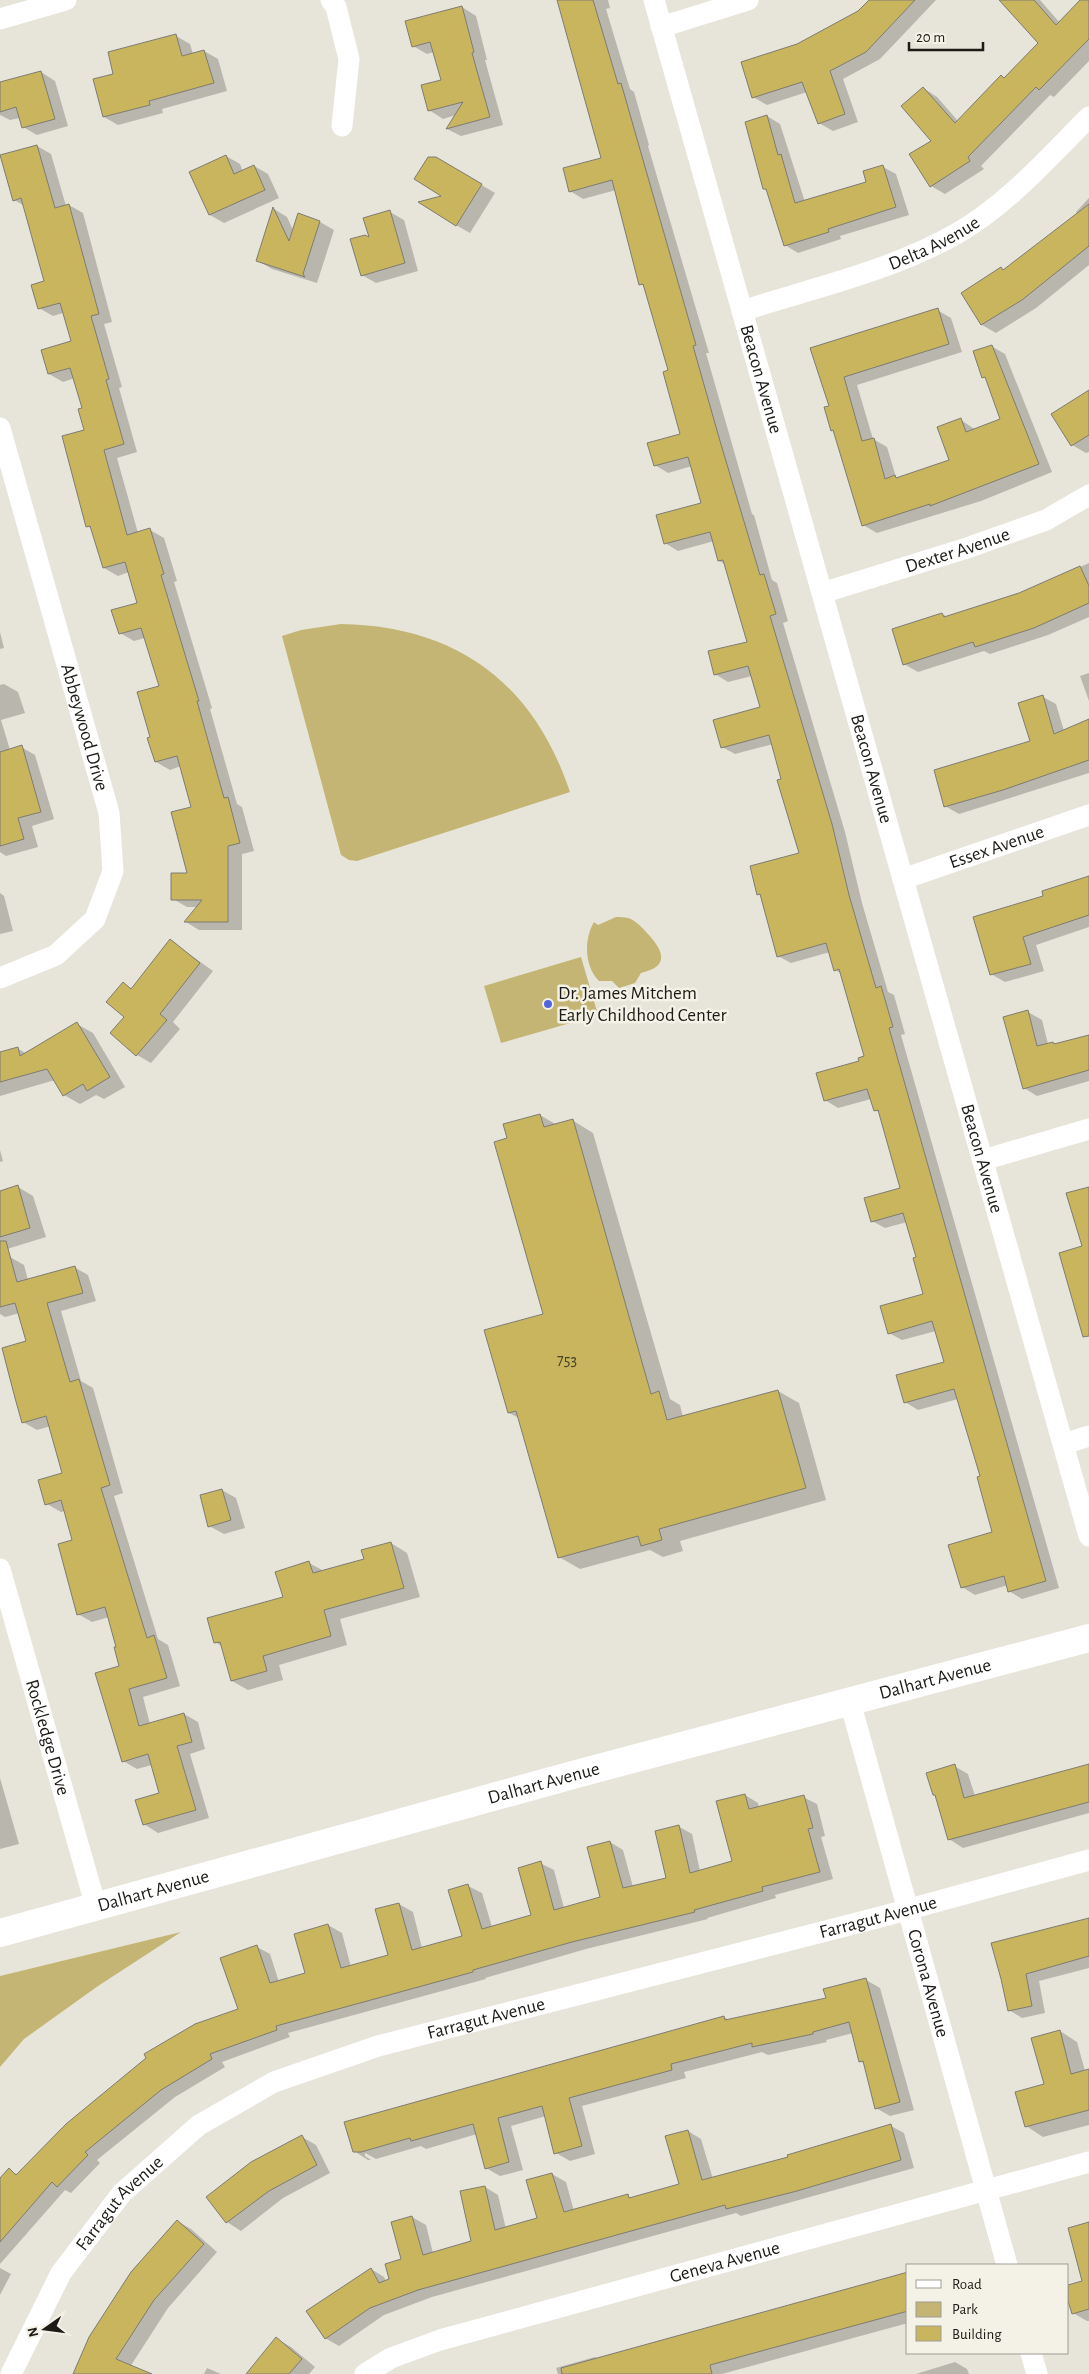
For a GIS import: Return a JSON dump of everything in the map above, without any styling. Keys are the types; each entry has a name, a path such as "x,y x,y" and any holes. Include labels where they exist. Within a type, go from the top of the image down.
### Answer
{"main road":[{"name":"Dalhart Avenue","path":"0,1933 580,1773 1089,1638"}],"street":[{"path":"0,19 66,0"},
{"path":"331,0 336,7 349,59 342,126"},
{"name":"Beacon Avenue","path":"654,0 1089,1536"},
{"path":"661,27 748,0"},
{"name":"Delta Avenue","path":"742,310 881,267 957,234 995,207 1089,117"},
{"name":"Abbeywood Drive","path":"0,428 109,813 113,871 95,919 56,955 0,978"},
{"name":"Dexter Avenue","path":"822,593 967,548 1046,520 1089,495"},
{"name":"Essex Avenue","path":"903,879 1089,815"},
{"path":"983,1160 1089,1129"},
{"path":"1064,1444 1089,1436"},
{"name":"Rockledge Drive","path":"0,1569 96,1907"},
{"name":"Corona Avenue","path":"850,1702 1007,2264"},
{"name":"Farragut Avenue","path":"11,2374 61,2273 122,2193 199,2125 274,2082 378,2046 909,1909 1089,1860"},
{"name":"Geneva Avenue","path":"365,2374 391,2358 440,2340 1089,2162"},
{"path":"1031,2354 1037,2374"}],"green space":[{"path":"341,624 382,627 420,636 454,649 485,668 512,691 535,720 554,753 570,792 357,861 349,860 341,855 282,636 301,630"},
{"path":"616,917 628,918 639,925 649,935 661,953 660,963 656,967 641,973 635,983 619,988 612,981 599,981 590,968 587,952 588,936 594,922 598,925"},
{"path":"581,957 598,1015 501,1043 484,986"},
{"path":"181,1932 98,1986 24,2039 0,2067 0,1976"}],"building":[{"path":"557,0 593,0 618,84 621,83 696,345 693,346 720,441 760,575 764,574 776,614 770,616 832,824 849,895 876,988 881,986 893,1027 889,1028 1046,1581 1008,1592 1004,1576 961,1588 948,1545 992,1532 977,1477 980,1476 954,1389 904,1403 896,1375 944,1362 932,1321 888,1334 880,1306 923,1294 913,1258 916,1257 903,1213 871,1222 864,1198 900,1188 878,1110 874,1111 867,1089 824,1101 816,1073 859,1061 858,1058 864,1056 839,969 834,971 826,943 777,957 760,894 757,895 750,866 799,853 777,780 781,779 769,735 721,748 713,720 760,707 748,666 714,675 708,651 747,642 723,560 718,561 710,532 664,544 656,515 701,503 688,457 654,466 647,443 680,434 663,372 668,370 643,284 639,285 612,180 569,192 563,168 601,158"},
{"path":"869,0 915,0 866,52 830,71 845,114 818,124 802,82 752,98 741,62 797,44 858,11"},
{"path":"999,0 1034,0 1056,25 1080,0 1089,0 1089,39 1039,90 1036,87 968,157 970,161 930,187 909,154 931,141 901,106 923,87 955,123 1001,75 1004,78 1038,43"},
{"path":"462,6 474,52 472,53 490,117 446,129 463,102 428,111 421,85 441,80 430,42 412,47 405,21"},
{"path":"176,34 182,56 204,50 214,83 149,101 150,105 103,117 93,79 113,74 108,52"},
{"path":"41,71 55,119 22,128 16,107 0,112 0,82"},
{"path":"767,115 778,155 781,154 795,203 866,182 863,171 883,165 896,207 828,229 829,232 784,246 766,189 763,189 745,122"},
{"path":"37,145 55,208 69,204 99,314 91,316 109,379 106,380 124,444 104,450 127,535 150,528 164,574 161,575 199,701 197,701 224,798 228,797 240,843 228,846 228,922 184,922 202,900 171,900 171,873 187,873 171,812 191,807 177,756 155,762 147,738 150,737 137,692 159,686 141,628 119,634 111,610 137,603 125,562 103,568 90,526 86,527 62,436 84,430 78,409 82,408 70,368 48,374 41,350 71,341 60,303 38,309 31,285 44,281 21,198 13,201 0,155"},
{"path":"226,155 234,174 254,165 265,190 209,215 189,172"},
{"path":"428,157 436,157 482,184 456,226 418,202 441,196 414,179"},
{"path":"1089,204 1089,246 1022,300 981,325 961,293 1001,267 1003,270"},
{"path":"273,207 289,241 298,213 320,221 303,274 305,277 256,261"},
{"path":"390,210 405,263 361,276 350,239 365,235 369,237 363,218"},
{"path":"938,308 949,344 844,377 862,441 874,438 885,479 895,475 896,478 949,460 937,427 961,418 966,432 1000,419 985,377 982,378 973,351 992,345 1039,464 930,506 930,504 862,526 833,430 831,431 824,407 829,406 810,348"},
{"path":"1089,390 1089,435 1071,446 1051,414"},
{"path":"1080,566 1089,586 1089,603 1034,628 975,647 973,642 903,665 892,629 942,613 944,617 1019,593"},
{"path":"1043,695 1054,734 1089,719 1089,760 1003,790 944,807 934,770 1030,741 1018,703"},
{"path":"22,745 41,812 18,818 24,839 0,846 0,752"},
{"path":"1089,876 1089,915 1023,937 1031,964 990,975 973,917 1043,896 1042,891"},
{"path":"170,939 200,963 160,1014 167,1020 136,1056 110,1033 124,1017 106,1002 123,982 131,989"},
{"path":"1028,1010 1037,1046 1053,1042 1054,1044 1089,1035 1089,1070 1023,1089 1003,1017"},
{"path":"77,1022 110,1077 87,1091 83,1084 63,1096 47,1069 0,1082 0,1052 18,1047 20,1056"},
{"path":"540,1114 544,1127 573,1119 651,1394 659,1391 667,1420 778,1390 806,1488 659,1529 662,1540 641,1546 638,1536 558,1558 516,1411 508,1413 484,1330 543,1314 494,1142 507,1138 503,1124"},
{"path":"18,1185 30,1228 0,1237 0,1191"},
{"path":"1089,1187 1089,1336 1083,1337 1059,1253 1082,1246 1066,1193"},
{"path":"0,1241 6,1241 17,1282 75,1266 83,1293 47,1303 70,1382 79,1379 110,1485 101,1488 147,1638 154,1635 167,1678 129,1689 139,1726 184,1713 192,1742 177,1746 196,1810 143,1825 135,1800 159,1793 148,1754 122,1762 95,1673 119,1666 105,1607 77,1615 58,1544 72,1540 61,1500 45,1505 38,1480 62,1473 46,1416 22,1423 2,1348 26,1341 15,1303 0,1307"},
{"path":"222,1489 231,1520 208,1527 200,1495"},
{"path":"391,1542 404,1588 324,1610 331,1636 263,1656 267,1671 231,1681 220,1642 214,1643 207,1618 283,1597 275,1572 309,1561 313,1573 364,1559 361,1550"},
{"path":"955,1764 964,1798 1089,1764 1089,1802 948,1840 935,1795 933,1795 926,1773"},
{"path":"745,1794 749,1809 804,1795 813,1828 808,1829 820,1872 762,1887 763,1891 694,1910 695,1912 572,1942 473,1970 473,1972 276,2026 277,2030 210,2054 212,2059 161,2090 85,2152 88,2155 57,2187 52,2182 0,2242 0,2178 9,2168 16,2175 66,2124 146,2058 144,2054 195,2024 238,2009 220,1958 257,1945 270,1983 305,1973 294,1934 328,1924 341,1968 388,1955 375,1909 399,1903 412,1950 462,1936 448,1890 468,1884 482,1929 531,1915 518,1868 541,1861 554,1910 600,1897 587,1847 610,1841 623,1888 666,1878 655,1831 679,1825 690,1873 732,1861 716,1801"},
{"path":"1089,1918 1089,1956 1026,1974 1032,2006 1008,2011 991,1943"},
{"path":"866,1978 900,2102 875,2109 863,2061 859,2062 849,2022 813,2032 813,2034 752,2047 752,2043 671,2064 672,2070 569,2098 582,2146 554,2154 542,2106 498,2118 509,2162 485,2169 473,2124 411,2141 410,2138 361,2152 353,2152 344,2122 724,2016 725,2020 826,1998 823,1989"},
{"path":"1060,2030 1071,2074 1089,2069 1089,2110 1025,2127 1015,2092 1044,2084 1031,2038"},
{"path":"891,2124 901,2160 797,2191 726,2209 725,2205 418,2290 370,2308 325,2339 306,2311 371,2268 379,2283 389,2279 385,2264 401,2259 391,2222 412,2216 423,2255 471,2241 460,2191 485,2186 495,2230 537,2218 526,2180 552,2173 564,2212 628,2194 629,2198 679,2184 665,2136 688,2130 702,2180 788,2157 787,2155"},
{"path":"302,2135 317,2165 269,2191 226,2223 206,2197 251,2162"},
{"path":"177,2220 204,2244 154,2300 116,2359 152,2374 73,2374 89,2337 131,2272"},
{"path":"1089,2222 1089,2309 1072,2314 1069,2304 1069,2285 1082,2281 1068,2228"},
{"path":"906,2273 906,2312 710,2365 712,2374 562,2374 561,2368"},
{"path":"276,2337 302,2359 289,2374 246,2374"}],"place":[{"name":"Dr. James Mitchem Early Childhood Center","path":"548,1004"}]}
